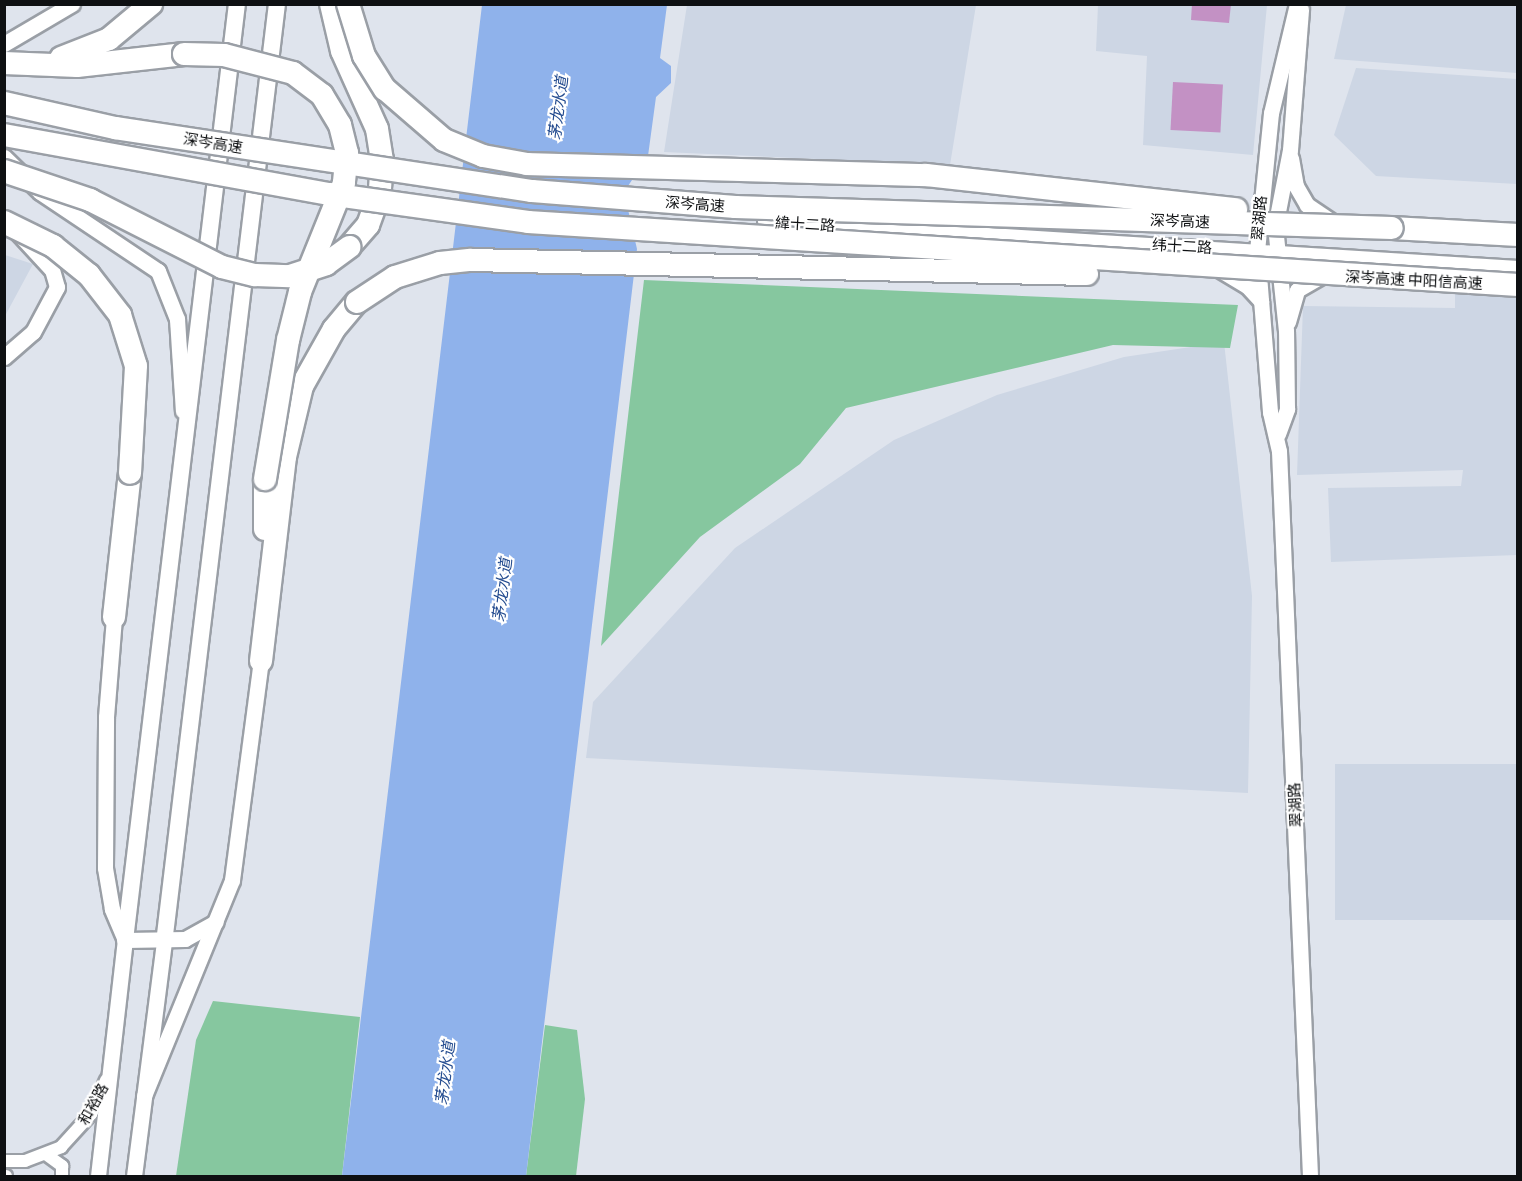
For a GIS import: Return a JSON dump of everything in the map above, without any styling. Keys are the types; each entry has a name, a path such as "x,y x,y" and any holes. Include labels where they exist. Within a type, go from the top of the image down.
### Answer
{"highway":[{"path":"4,63 53,61 85,51 151,4"},
{"path":"4,171 90,200 222,267 290,276 326,264 368,225 380,192 382,160 377,129 342,51 332,4"},
{"path":"348,4 364,57 385,89 444,140 483,156 527,164 926,175 1392,228 1518,235"},
{"path":"4,63 77,66 224,55 293,73 322,95 340,125 347,153 344,183 300,292 265,479 270,584"},
{"name":"深岑高速","path":"4,103 115,128 532,191 735,207 1392,228"},
{"name":"深岑高速","path":"4,135 318,192 528,222 1310,274"},
{"path":"4,222 62,253 89,275 120,315 136,366 130,473 114,617"},
{"path":"261,661 285,457 302,386 334,329 357,302 394,278 440,263 471,260 936,273 1310,274"},
{"name":"深岑高速 中阳信高速","path":"1310,274 1518,285"}],"main road":[{"path":"125,940 237,4"},
{"path":"164,943 277,4"}],"street":[{"path":"4,44 72,4"},
{"name":"翠湖路","path":"1278,434 1287,409 1286,331 1276,254 1275,227 1290,150 1299,4"},
{"name":"翠湖路","path":"1299,4 1265,162 1257,226 1257,250 1270,412 1278,434 1310,1176"},
{"path":"1290,150 1296,186 1307,205 1347,231"},
{"path":"4,157 40,192 158,271 177,319 184,436"},
{"path":"1137,220 1239,209 1255,197 1265,162"},
{"path":"846,226 849,203 1518,241"},
{"path":"4,217 52,270 57,287 33,332 4,357"},
{"name":"緯十二路","path":"765,221 846,226"},
{"name":"纬十二路","path":"846,226 1518,268"},
{"path":"1182,246 1248,286 1261,301"},
{"path":"1286,331 1297,290 1359,259"},
{"path":"98,1176 125,940 109,898 104,847 114,617"},
{"path":"144,1096 218,921 237,857 261,661"},
{"path":"125,940 164,943 201,933 218,921"},
{"path":"134,1176 164,943"},
{"name":"和裕路","path":"47,1155 91,1114 112,1068"},
{"path":"4,1161 47,1155 62,1166 62,1176"}],"shaded area":[{"path":"687,5 976,5 950,165 664,152"},
{"path":"1098,5 1267,5 1253,155 1143,145 1147,56 1096,51"},
{"path":"1346,5 1517,5 1517,73 1334,59"},
{"path":"1356,68 1517,79 1517,184 1376,176 1334,135"},
{"path":"4,255 33,264 5,316"},
{"path":"1455,293 1517,298 1517,555 1331,562 1328,488 1461,486 1463,470 1297,475 1303,306 1455,308"},
{"path":"1224,342 1252,596 1248,793 586,758 593,702 735,548 894,440 997,395 1124,357"},
{"path":"1335,764 1517,764 1517,920 1335,920"}],"green space":[{"path":"644,280 1238,305 1230,348 1113,345 846,408 800,464 700,537 601,646"},
{"path":"213,1001 360,1017 342,1176 176,1176 196,1040"},
{"path":"545,1025 577,1030 585,1099 576,1176 526,1176"}],"water":[{"name":"茅龙水道","path":"482,5 667,5 660,58 671,66 671,83 656,97 648,156 624,192 637,249 526,1176 342,1176"}],"building":[{"path":"1192,4 1231,4 1229,23 1191,20"},
{"path":"1173,82 1223,85 1220,133 1170,130"}]}
